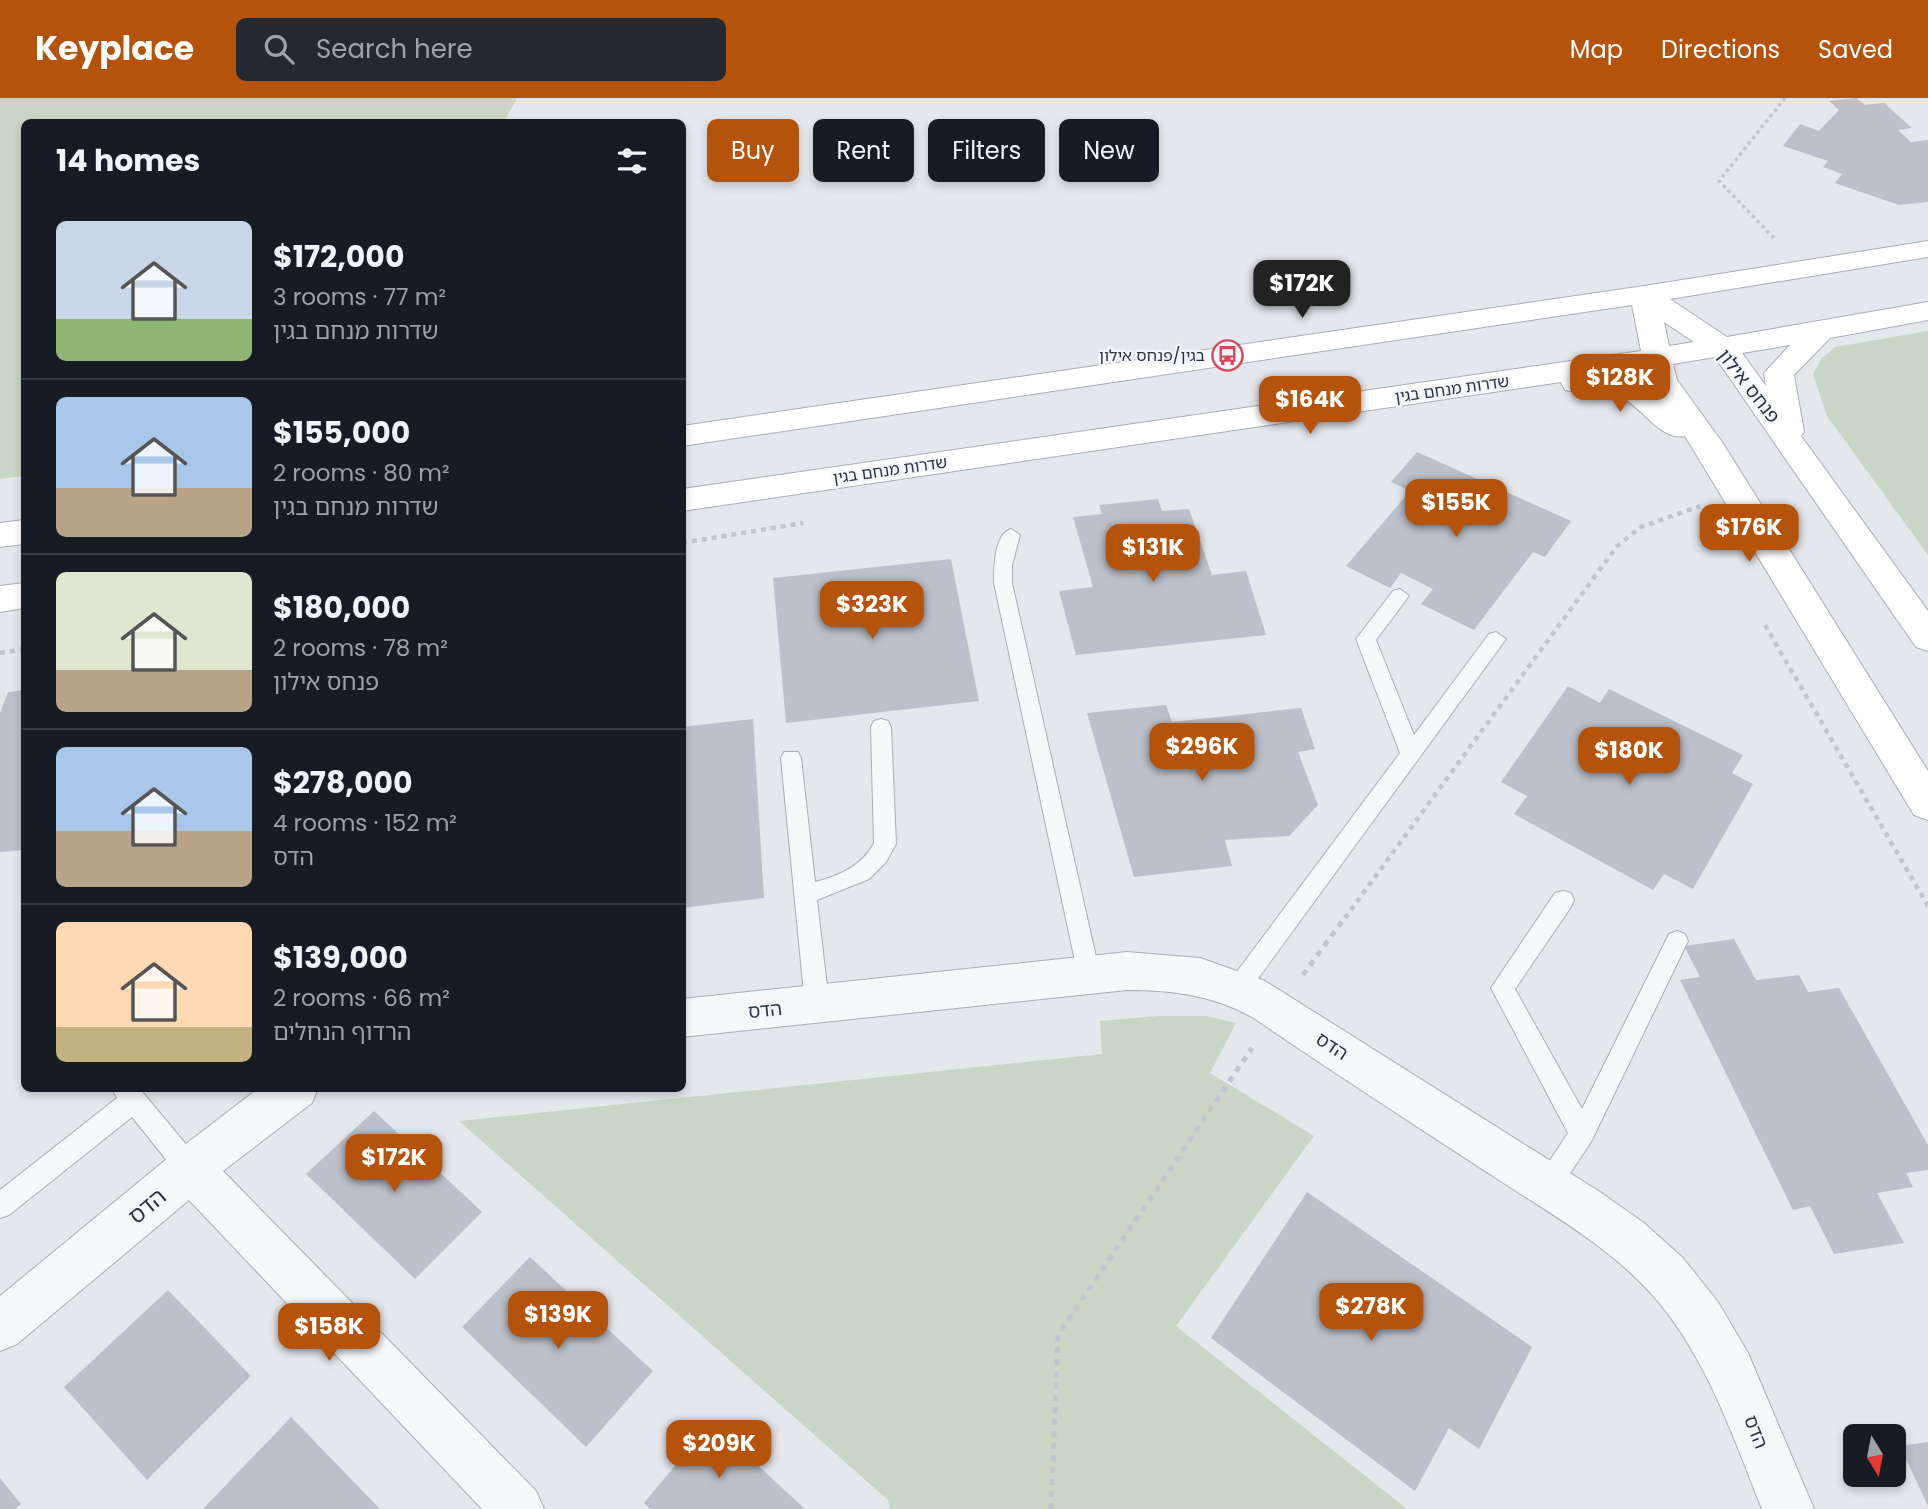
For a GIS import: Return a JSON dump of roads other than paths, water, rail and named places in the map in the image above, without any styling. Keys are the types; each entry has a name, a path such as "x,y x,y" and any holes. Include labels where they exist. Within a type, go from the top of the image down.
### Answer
{"street":[{"path":"686,435 1644,295 1928,249"},
{"path":"1644,295 1655,358 1662,381 1711,449 1928,804"},
{"name":"פנחס אילון","path":"1644,295 1723,348 1928,638"},
{"name":"שדרות מנחם בגין","path":"686,499 1529,378 1723,348 1928,311"},
{"path":"1789,438 1779,373 1821,331"},
{"path":"1529,378 1628,388 1711,449"},
{"path":"0,535 21,532"},
{"path":"0,599 21,596"},
{"name":"הדס","path":"686,1018 1089,975 1168,971 1200,976 1238,988 1548,1185 1638,1248 1685,1296 1736,1382 1788,1509"},
{"name":"הדס","path":"0,1327 256,1115 290,1092"},
{"path":"190,1169 518,1509"}],"lane":[{"path":"1010,535 1003,565 1003,583 1089,975"},
{"path":"1400,596 1366,639 1411,754"},
{"path":"1238,988 1496,639"},
{"path":"803,894 839,887 880,858 885,844 881,727"},
{"path":"791,758 803,894 817,1004"},
{"path":"1563,900 1502,988 1582,1134"},
{"path":"1548,1185 1582,1134 1677,941"},
{"path":"0,1206 128,1095 190,1169"}],"place":[{"name":"בגין/פנחס אילון","path":"1228,355"}]}
